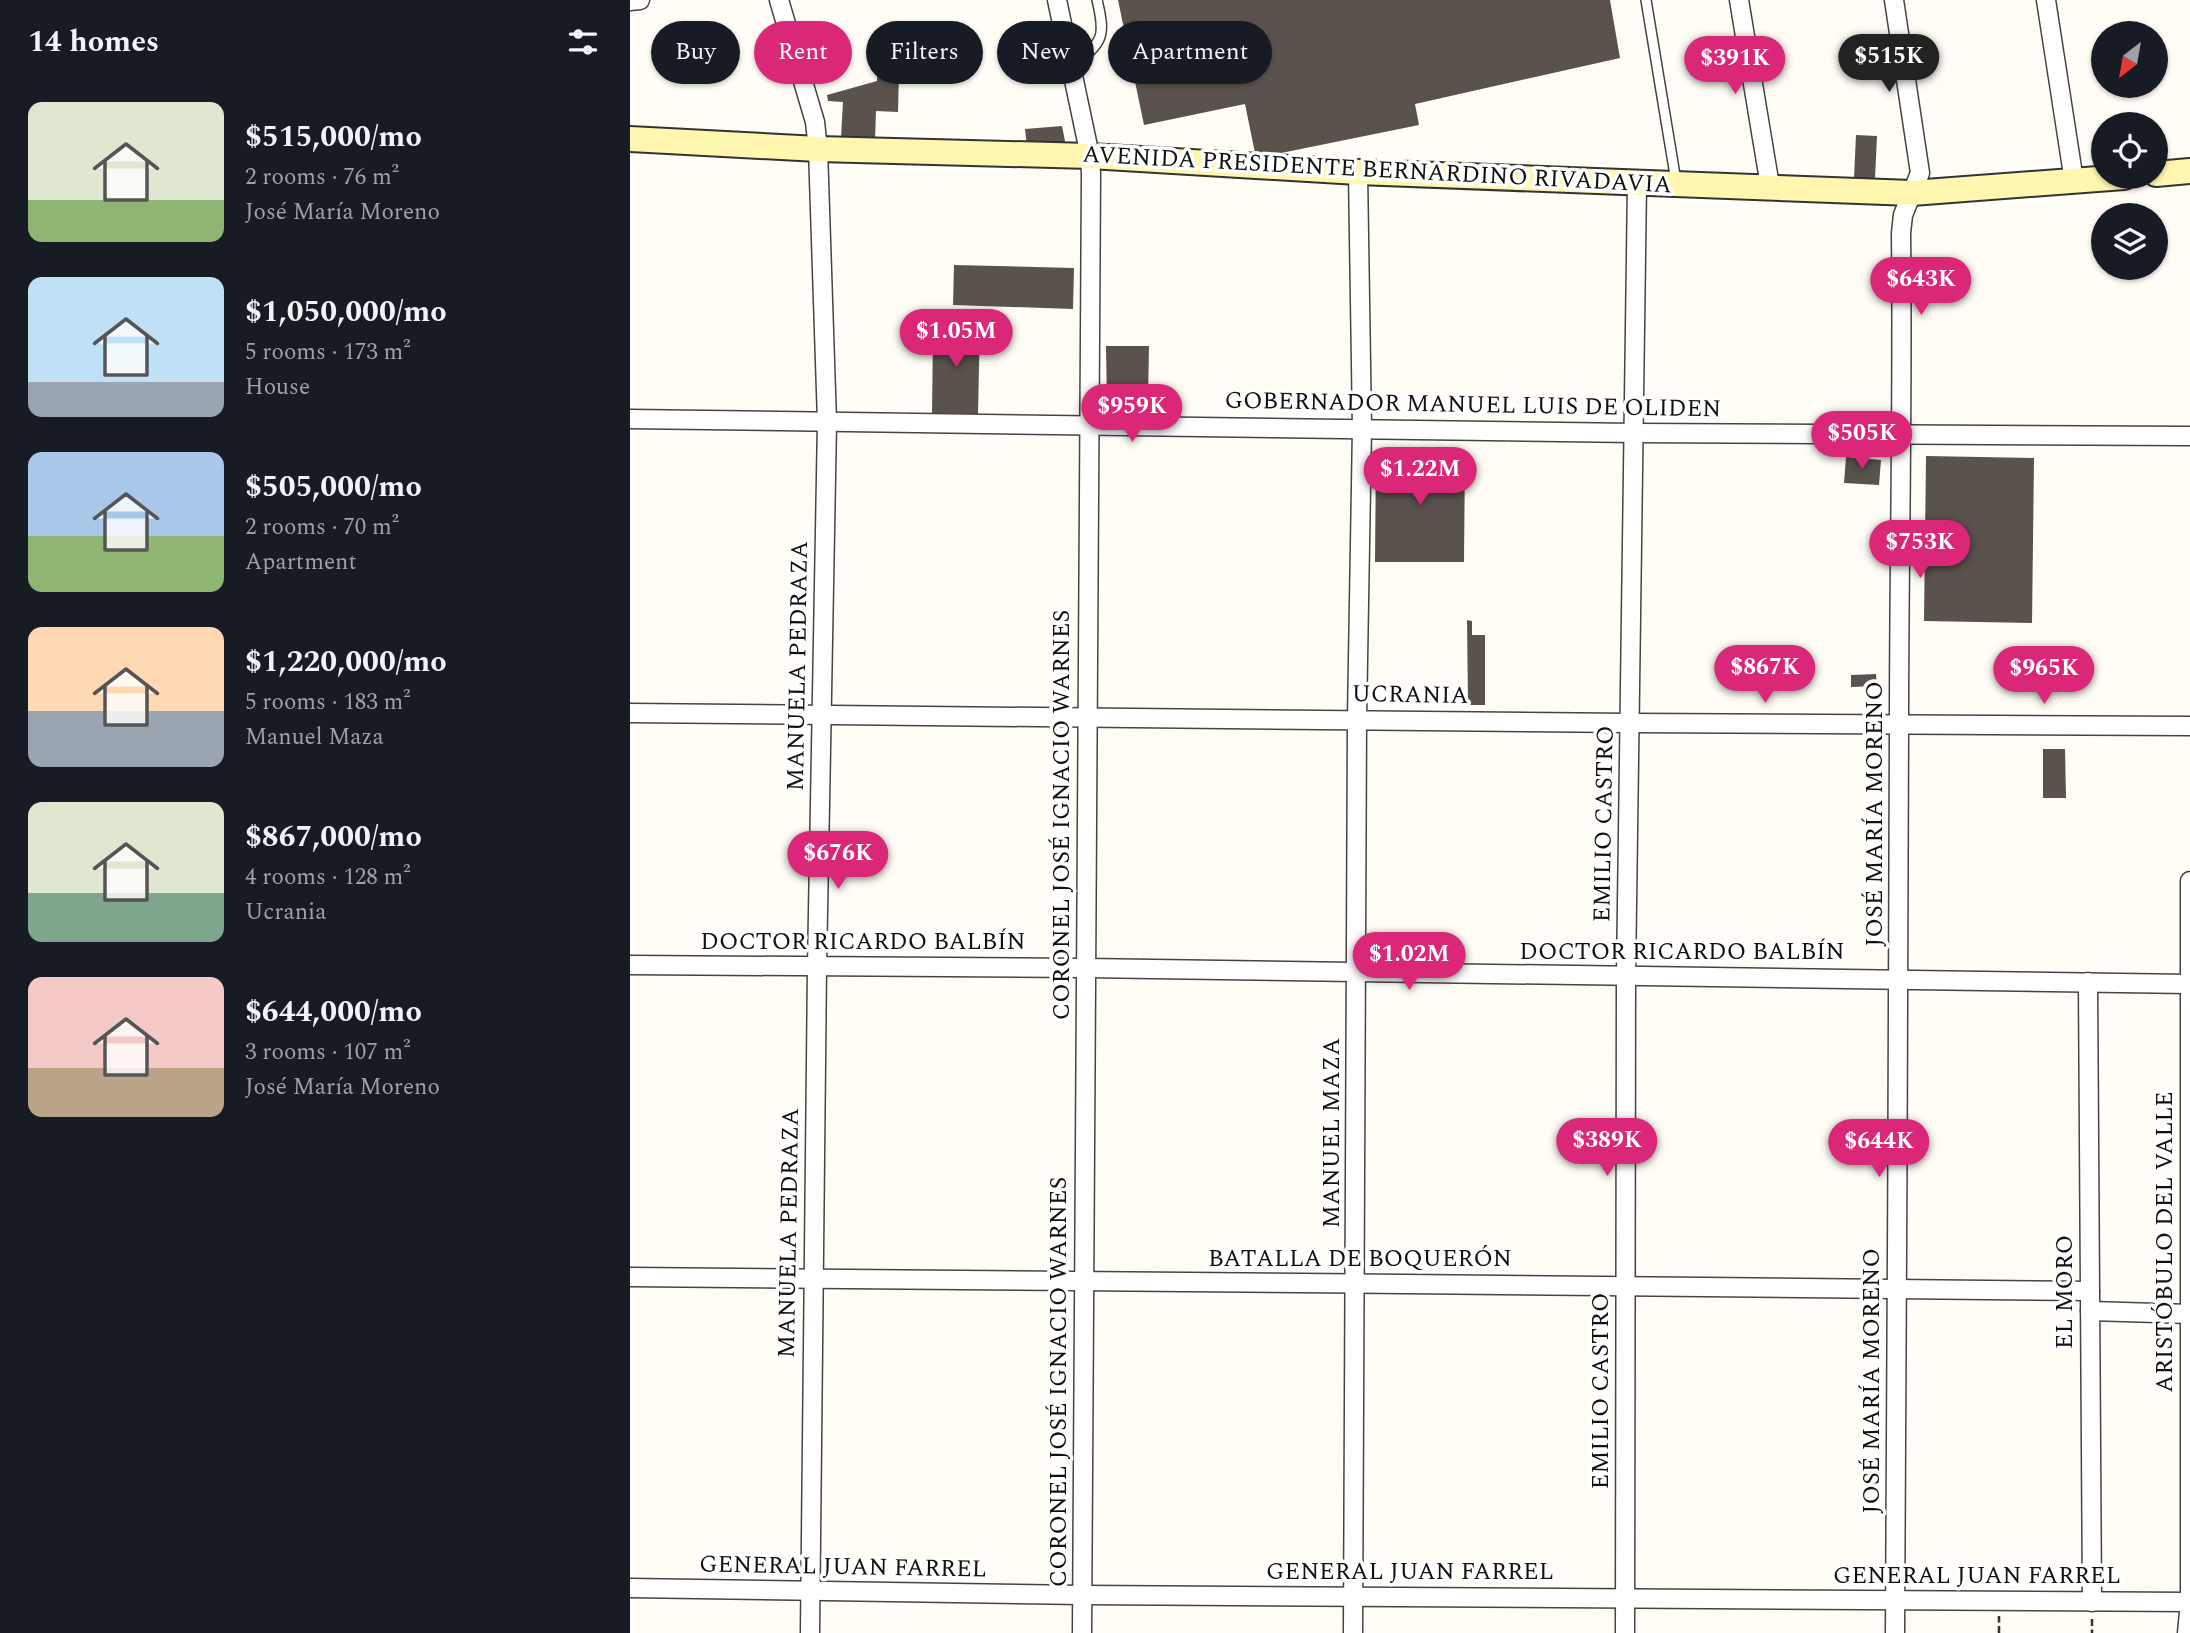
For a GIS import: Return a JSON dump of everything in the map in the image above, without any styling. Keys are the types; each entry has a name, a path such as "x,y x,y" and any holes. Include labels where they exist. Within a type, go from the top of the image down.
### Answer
{"street":[{"path":"630,1 640,0"},
{"name":"MANUELA PEDRAZA","path":"779,0 815,122 827,422 817,967 810,1633"},
{"name":"CORONEL JOSÉ IGNACIO WARNES","path":"1057,0 1061,21"},
{"path":"1739,0 1770,186"},
{"name":"JOSÉ MARÍA MORENO","path":"1894,0 1920,173 1903,215 1902,233 1895,1633"},
{"path":"2046,0 2074,181"},
{"name":"CORONEL JOSÉ IGNACIO WARNES","path":"1074,84 1090,156 1083,1633"},
{"name":"AVENIDA PRESIDENTE BERNARDINO RIVADAVIA","path":"630,139 818,149 1090,156 1357,172 1912,193 2091,180"},
{"path":"2168,173 2190,171"},
{"name":"MANUEL MAZA","path":"1353,1633 1358,972 1357,719 1362,428 1357,172"},
{"name":"EMILIO CASTRO","path":"1625,1633 1626,976 1637,183"},
{"name":"GOBERNADOR MANUEL LUIS DE OLIDEN","path":"630,419 1635,433 2190,436"},
{"name":"UCRANIA","path":"630,713 2190,726"},
{"name":"ARISTÓBULO DEL VALLE","path":"2187,1633 2190,1602 2190,881"},
{"name":"DOCTOR RICARDO BALBÍN","path":"630,965 1086,968 2189,984"},
{"name":"EL MORO","path":"2088,982 2092,1602"},
{"name":"BATALLA DE BOQUERÓN","path":"630,1277 2090,1291"},
{"path":"2090,1311 2190,1314"},
{"name":"GENERAL JUAN FARREL","path":"630,1588 810,1592 2190,1602"}],"lane":[{"path":"1094,45 1100,39 1103,27 1097,0"},
{"path":"1646,0 1676,184"}],"building":[{"path":"1118,0 1610,0 1620,58 1415,104 1419,125 1256,158 1245,104 1144,125 1135,84 1272,84 1272,21 1122,21"},
{"path":"866,84 899,84 898,112 876,111 875,140 841,138 843,102 828,101 827,95"},
{"path":"1062,126 1065,141 1058,147 1027,147 1025,129"},
{"path":"1856,135 1877,136 1875,179 1854,178"},
{"path":"954,265 1074,268 1073,309 953,305"},
{"path":"945,321 980,322 978,414 932,413 933,334 944,335"},
{"path":"1106,346 1149,346 1148,400 1133,400 1133,413 1113,413 1107,408"},
{"path":"1376,452 1465,452 1464,562 1375,562"},
{"path":"1926,456 2034,458 2032,623 1924,621"},
{"path":"1846,457 1881,460 1879,485 1844,483"},
{"path":"1467,620 1472,621 1472,635 1485,635 1485,705 1468,705"},
{"path":"1876,674 1877,686 1851,687 1851,675"},
{"path":"2043,749 2065,749 2066,798 2043,798"}]}
